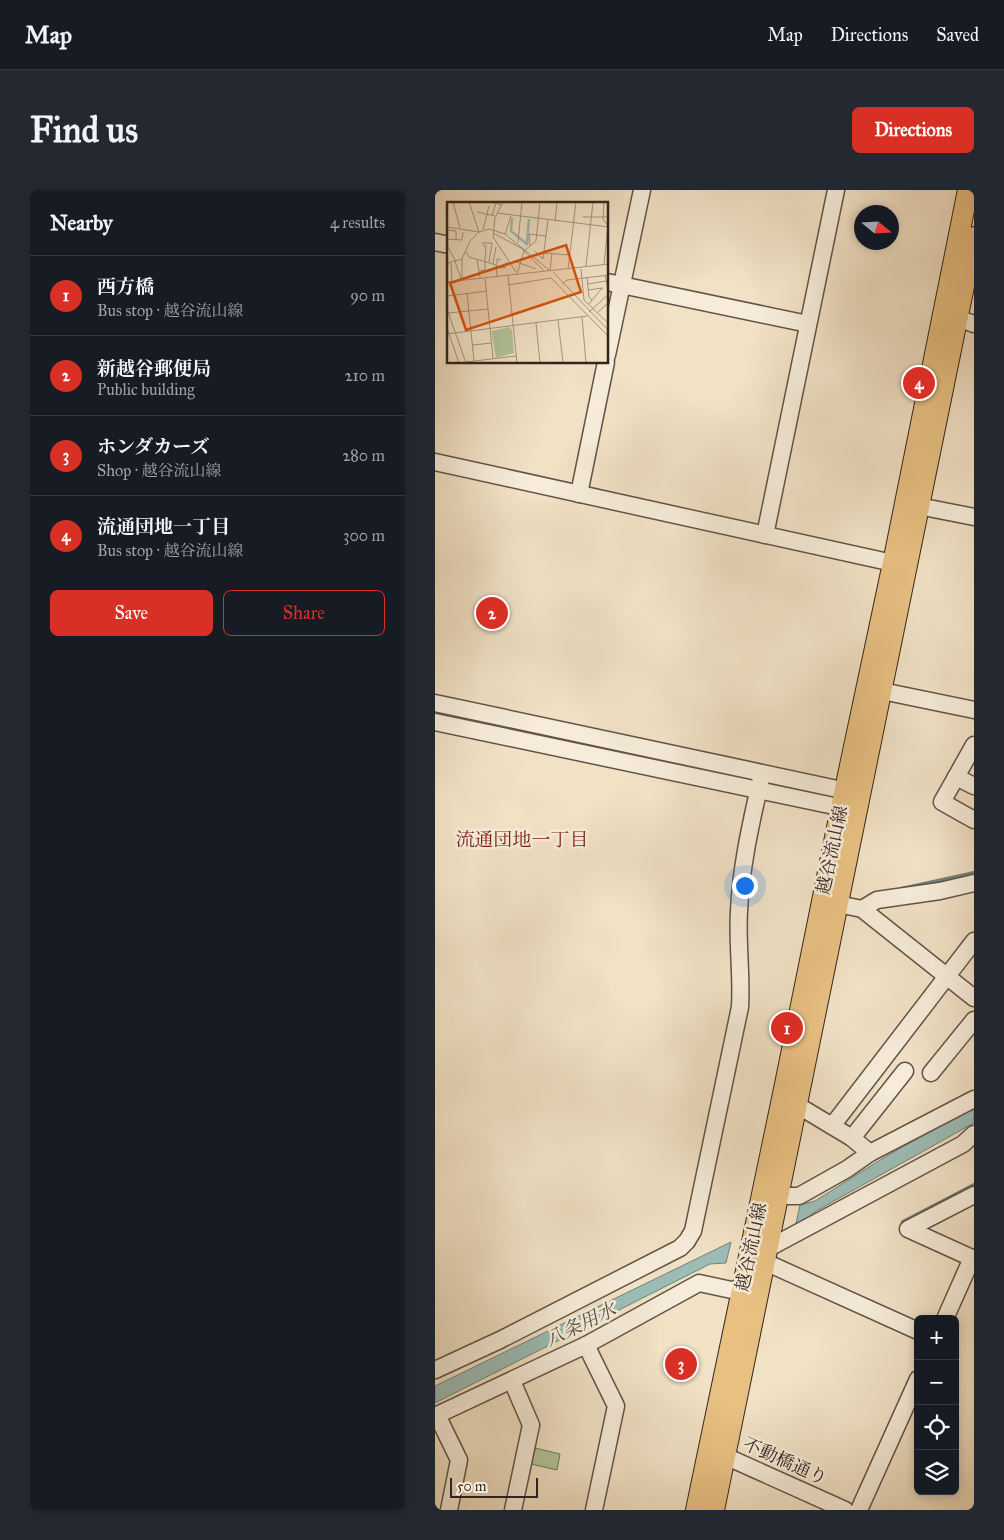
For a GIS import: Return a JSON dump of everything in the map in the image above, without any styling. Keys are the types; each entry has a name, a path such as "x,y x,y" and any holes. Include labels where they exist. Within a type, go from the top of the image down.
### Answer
{"main road":[{"name":"越谷流山線","path":"696,1510 716,1454 766,1255 797,1105 838,904 851,801 881,691 911,505 968,190"},
{"name":"越谷流山線","path":"714,1510 716,1454 741,1292 851,801 893,563 969,320 974,237"}],"street":[{"path":"609,337 615,283 642,190"},
{"path":"765,535 836,190"},
{"path":"615,283 808,324"},
{"path":"579,494 606,364"},
{"path":"435,462 893,563"},
{"path":"911,505 974,517"},
{"path":"881,691 974,710"},
{"path":"435,703 762,774 851,801"},
{"path":"435,722 758,791 851,801"},
{"path":"974,745 942,802 974,820"},
{"path":"435,1370 500,1340 680,1248 693,1231 740,1007 738,913 740,884 762,774"},
{"path":"956,777 974,786"},
{"path":"862,909 877,900 974,884"},
{"path":"838,904 862,909 974,998"},
{"path":"832,1126 974,941"},
{"path":"931,1073 974,1020"},
{"path":"852,1138 905,1071"},
{"path":"777,1196 799,1196 847,1169 870,1153 974,1099"},
{"path":"797,1105 852,1138 870,1153"},
{"path":"766,1255 970,1142"},
{"path":"947,1315 973,1258 908,1229 974,1195"},
{"path":"766,1255 914,1329"},
{"path":"449,1510 459,1460 436,1416 586,1345 699,1283 741,1292"},
{"path":"586,1345 616,1406 594,1510"},
{"path":"512,1381 531,1425 513,1510"},
{"path":"859,1510 914,1388"},
{"name":"不動橋通り","path":"716,1454 845,1510"}],"green space":[{"path":"535,1448 560,1454 557,1470 531,1464"}],"water":[{"path":"974,1107 974,1123 816,1211 795,1228 800,1205 815,1201 885,1157"},
{"name":"八条用水","path":"731,1242 726,1263 710,1264 435,1403 435,1386"}],"waterway":[{"path":"901,889 974,873"},
{"path":"903,1222 974,1185"}],"place":[{"name":"流通団地一丁目","path":"919,383"},
{"name":"新越谷郵便局","path":"492,613"},
{"name":"西方橋","path":"787,1028"},
{"name":"ホンダカーズ","path":"681,1364"}],"district":[{"name":"流通団地一丁目","path":"522,839"}]}
